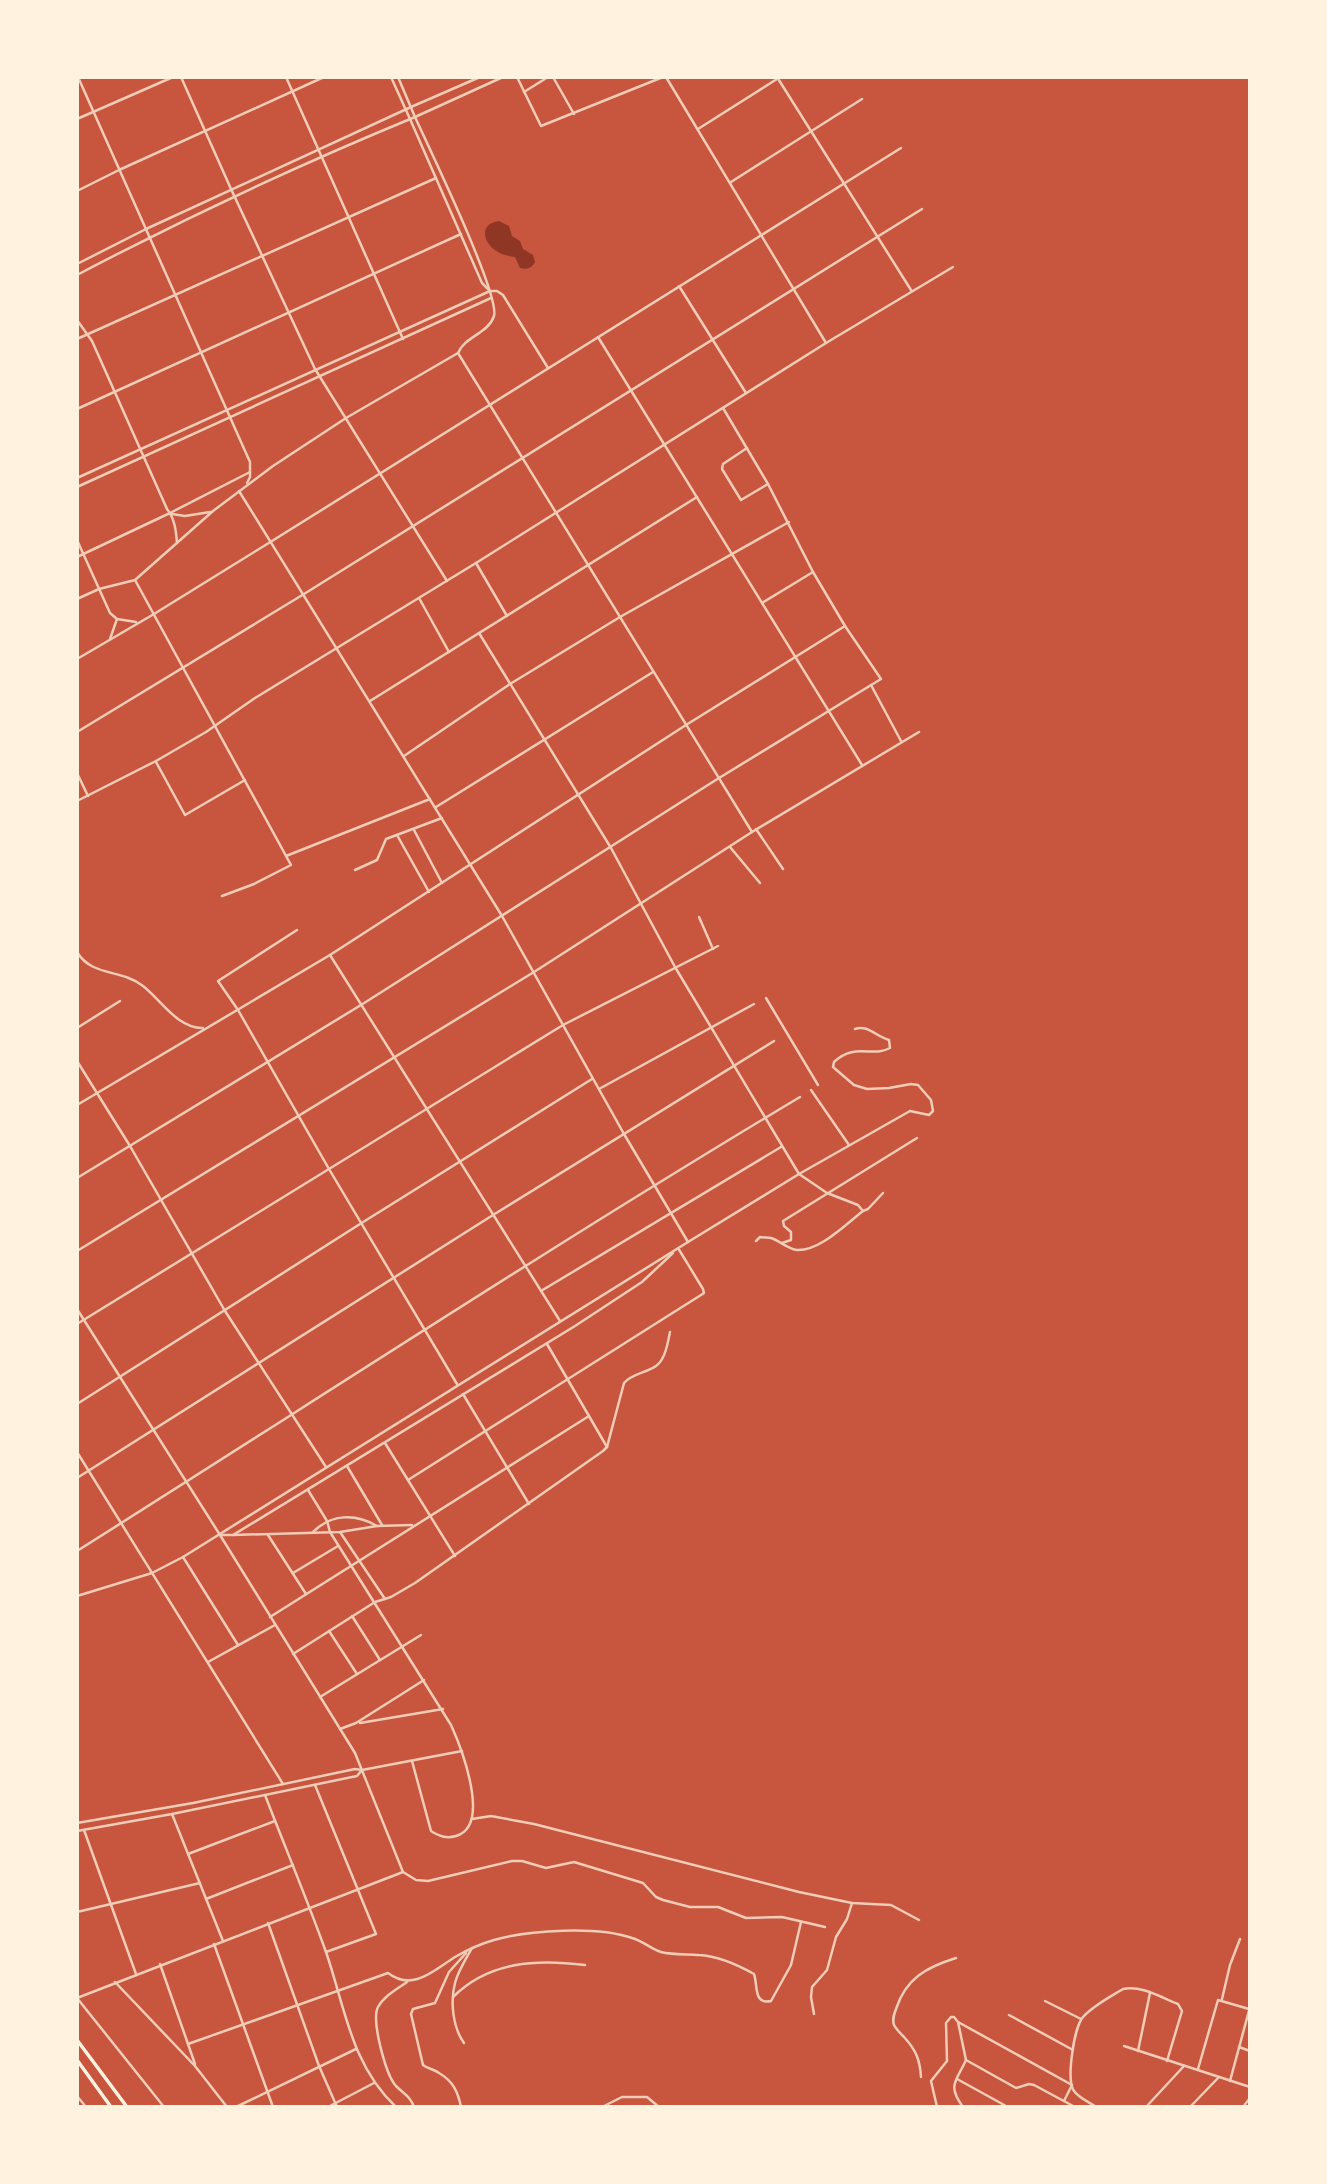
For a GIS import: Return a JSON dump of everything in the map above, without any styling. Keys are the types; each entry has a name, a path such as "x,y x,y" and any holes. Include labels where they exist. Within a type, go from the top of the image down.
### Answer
{"main road":[{"path":"77,2040 127,2107"},
{"path":"77,2060 111,2107"}],"street":[{"path":"78,77 250,462 245,486"},
{"path":"77,119 173,77"},
{"path":"181,77 315,369 447,581"},
{"path":"286,77 403,339"},
{"path":"77,191 324,77"},
{"path":"391,77 482,283 490,291"},
{"path":"77,600 99,589 135,580 245,486 346,418 458,353 463,344 491,323 495,311 490,291 468,234 398,77"},
{"path":"77,264 146,229 480,77"},
{"path":"77,275 234,197 503,77"},
{"path":"517,77 539,125 544,126 664,77 731,182 826,343"},
{"path":"524,92 551,77 574,114"},
{"path":"698,129 778,77 912,292"},
{"path":"731,182 862,99"},
{"path":"77,659 272,541 901,148"},
{"path":"77,339 436,178"},
{"path":"77,732 304,594 922,209"},
{"path":"77,409 461,234"},
{"path":"77,801 206,732 214,724 826,343 953,267"},
{"path":"679,286 746,393"},
{"path":"77,478 490,291 503,295 548,368"},
{"path":"77,487 492,298"},
{"path":"77,320 88,334 170,513 177,543"},
{"path":"598,337 862,765"},
{"path":"458,353 752,832"},
{"path":"77,1178 881,679 813,572 789,522 723,408"},
{"path":"747,448 723,464 722,469 741,500 768,484"},
{"path":"77,557 250,472"},
{"path":"239,491 471,864 688,1242"},
{"path":"370,701 697,497"},
{"path":"170,513 185,516 213,511"},
{"path":"404,757 510,684 620,617 789,522"},
{"path":"77,540 110,612 117,619 139,623"},
{"path":"476,563 507,616"},
{"path":"762,603 813,572"},
{"path":"135,580 291,865 254,884 222,896"},
{"path":"419,598 449,652"},
{"path":"110,639 117,619"},
{"path":"77,1105 330,955 686,725 845,626"},
{"path":"479,633 611,848 675,967 799,1174 827,1193 858,1205 863,1211"},
{"path":"436,807 653,672"},
{"path":"871,685 901,742"},
{"path":"77,1251 534,972 752,832 919,732"},
{"path":"156,761 185,815 244,780"},
{"path":"77,774 88,796"},
{"path":"286,856 430,799"},
{"path":"355,870 377,860 386,839 442,818"},
{"path":"413,829 442,883"},
{"path":"756,830 783,869"},
{"path":"397,835 429,892"},
{"path":"730,846 760,883"},
{"path":"699,917 713,949"},
{"path":"297,930 218,981 238,1010 360,1224 457,1384"},
{"path":"77,1324 563,1025 718,946"},
{"path":"77,952 82,961 95,969 142,984 188,1026 207,1028"},
{"path":"330,955 560,1321"},
{"path":"766,998 818,1084"},
{"path":"77,1028 120,1002"},
{"path":"599,1089 754,1004"},
{"path":"77,1595 152,1573 183,1557 457,1384 799,1174 910,1111 929,1115 933,1111 931,1100 918,1085 867,1089 854,1085 833,1067 834,1062 844,1054 890,1048 891,1042 888,1039 865,1028 855,1029"},
{"path":"77,1478 774,1041"},
{"path":"77,1061 130,1146 225,1311 326,1467"},
{"path":"77,1404 593,1079"},
{"path":"811,1090 849,1145"},
{"path":"77,1551 424,1329 655,1184 800,1097"},
{"path":"780,1243 791,1240 790,1232 783,1221 917,1138"},
{"path":"541,1291 782,1146"},
{"path":"756,1241 760,1237 772,1238 794,1250 820,1243 868,1209 883,1193"},
{"path":"408,1480 704,1293 678,1248"},
{"path":"233,1535 642,1282 678,1248"},
{"path":"77,1309 340,1729 362,1770 404,1872 416,1880 428,1881 512,1861 546,1868 574,1862 643,1882 656,1897 690,1907 718,1907 746,1918 773,1917 825,1927"},
{"path":"293,1654 375,1602 402,1592 603,1451 607,1447 624,1383 663,1359 670,1332"},
{"path":"546,1343 607,1447"},
{"path":"463,1394 529,1504"},
{"path":"270,1617 589,1416"},
{"path":"385,1443 455,1556"},
{"path":"77,1452 283,1784"},
{"path":"347,1466 379,1526"},
{"path":"308,1490 327,1521 338,1546 452,1725 462,1751 474,1808 472,1819 462,1834 445,1838 430,1831 412,1761"},
{"path":"313,1533 327,1521 344,1517 366,1520 379,1526"},
{"path":"220,1535 340,1532 379,1526 415,1525"},
{"path":"340,1532 384,1599"},
{"path":"268,1535 306,1594"},
{"path":"293,1573 338,1546"},
{"path":"183,1557 238,1645"},
{"path":"352,1616 380,1660"},
{"path":"208,1662 275,1625"},
{"path":"329,1631 357,1674"},
{"path":"320,1697 421,1635"},
{"path":"356,1723 424,1680"},
{"path":"340,1729 356,1723 443,1709"},
{"path":"77,1823 462,1751"},
{"path":"77,1831 315,1785 357,1776 362,1770"},
{"path":"315,1785 376,1934 326,1952"},
{"path":"265,1795 310,1907 356,2049 374,2083 396,2107"},
{"path":"172,1814 223,1941"},
{"path":"472,1819 491,1816 534,1824 799,1892 852,1903 891,1905 919,1920"},
{"path":"188,1854 275,1821"},
{"path":"84,1830 136,1974"},
{"path":"206,1899 293,1865"},
{"path":"164,2107 77,1998 404,1872"},
{"path":"77,1912 200,1883"},
{"path":"814,2014 812,1987 827,1970 836,1937 847,1919 852,1903"},
{"path":"414,2107 411,2099 397,2087 387,2068 375,2020 378,2007 407,1982 430,1975 472,1948 500,1938 545,1931 631,1937 663,1952 702,1955 748,1971 756,1976 758,1997 766,2003 771,2001 791,1965 801,1922"},
{"path":"268,1923 319,2066 336,2105"},
{"path":"1222,2001 1230,1965 1240,1939"},
{"path":"214,1944 274,2107"},
{"path":"464,2043 457,2029 453,1997 457,1977 472,1948"},
{"path":"461,2107 457,2090 440,2073 426,2069 423,2065 411,2014 413,2009 435,2003 449,1972 468,1950"},
{"path":"921,2077 916,2053 894,2026 897,2006 911,1981 932,1966 956,1958"},
{"path":"453,1997 472,1980 503,1968 536,1962 585,1965"},
{"path":"160,1964 195,2066"},
{"path":"188,2044 388,1973 407,1982"},
{"path":"115,1982 195,2066 227,2107"},
{"path":"1096,2107 1075,2092 1071,2078 1075,2030 1081,2019 1091,2010 1124,1989 1138,1988 1178,2004 1181,2007 1167,2061"},
{"path":"1138,2051 1150,1993"},
{"path":"1198,2070 1218,2000 1250,2008 1230,2081"},
{"path":"1045,2001 1081,2019"},
{"path":"1009,2015 1073,2050"},
{"path":"937,2107 931,2081 947,2061 948,2019 954,2017 958,2022 1072,2085"},
{"path":"958,2022 966,2060 954,2086 954,2094 963,2107"},
{"path":"1124,2046 1250,2087"},
{"path":"1239,2047 1250,2051"},
{"path":"236,2107 356,2049"},
{"path":"966,2060 1016,2088 1034,2085 1075,2107"},
{"path":"1146,2107 1184,2066"},
{"path":"1190,2107 1219,2077"},
{"path":"957,2079 1006,2106"},
{"path":"328,2107 374,2083"},
{"path":"1064,2101 1072,2085"},
{"path":"77,2096 86,2107"},
{"path":"602,2107 622,2097 647,2097 659,2107"},
{"path":"1243,2107 1250,2098"}],"shaded area":[{"path":"499,221 509,226 512,236 520,241 523,249 533,255 535,262 531,267 520,268 515,257 500,253 489,244 486,230 492,223"}]}
